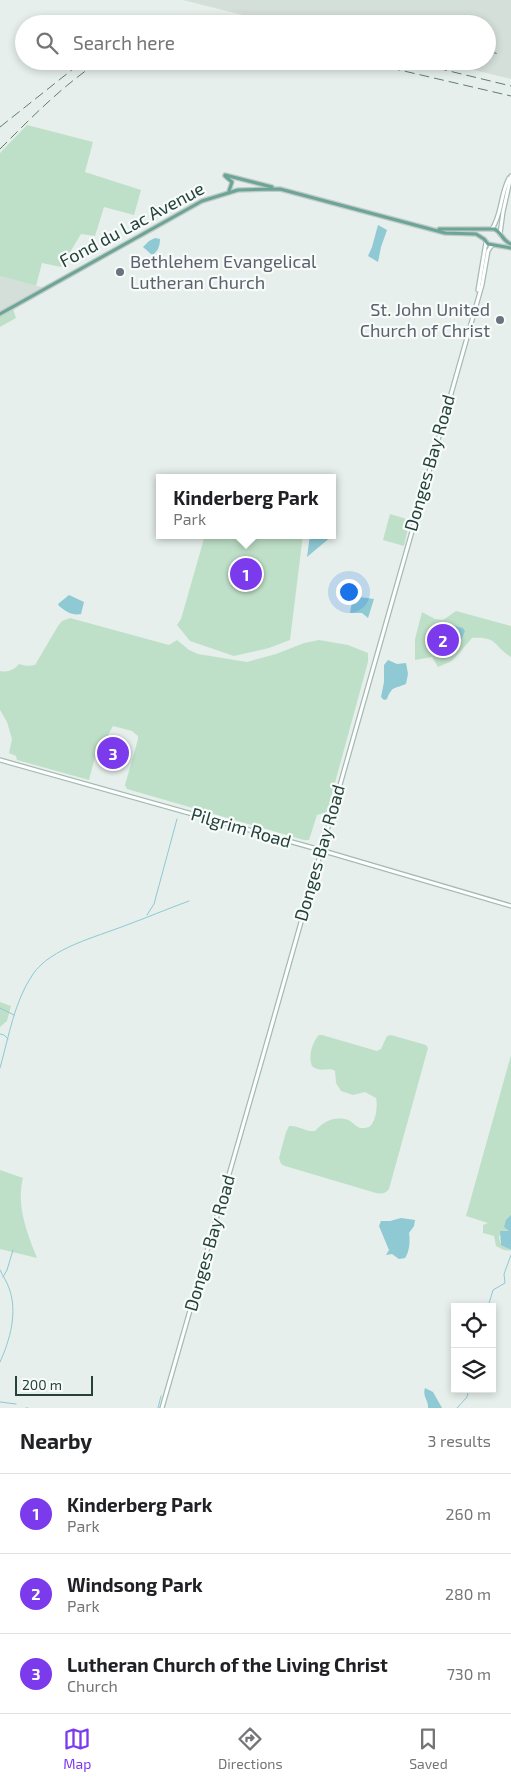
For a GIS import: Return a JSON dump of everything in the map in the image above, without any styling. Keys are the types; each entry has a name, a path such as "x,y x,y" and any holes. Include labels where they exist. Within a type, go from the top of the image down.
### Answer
{"main road":[{"path":"229,191 232,187 232,182 225,175 280,189"},
{"name":"Fond du Lac Avenue","path":"0,314 202,201 229,191 280,189 445,233 476,234 485,240"},
{"name":"Fond du Lac Avenue","path":"430,229 491,229"},
{"path":"511,244 505,242 497,230 491,229 486,232 485,240 494,245 511,248"},
{"path":"494,245 499,242 500,236"}],"street":[{"path":"491,229 497,218 504,187 511,176"},
{"path":"500,236 511,176"},
{"name":"Donges Bay Road","path":"477,298 485,240"},
{"name":"Donges Bay Road","path":"162,1408 482,285 488,251 494,245"},
{"name":"Pilgrim Road","path":"0,760 511,906"}],"shaded area":[{"path":"183,0 511,0 511,79 474,70 496,70 496,15 243,15"},
{"path":"0,276 36,286 43,287 0,312"}],"green space":[{"path":"27,125 93,142 85,172 141,190 134,215 104,207 95,236 81,234 61,267 42,263 36,286 0,276 0,153"},
{"path":"13,309 16,318 0,327 0,316"},
{"path":"390,514 410,520 404,546 383,540"},
{"path":"204,539 303,539 290,640 269,648 234,656 190,641 177,625 181,619"},
{"path":"456,611 511,626 511,657 491,640 472,638 452,661 438,667 432,657 415,660 415,639 422,612 435,619 443,620"},
{"path":"70,618 169,645 177,640 189,650 198,654 247,662 276,654 304,643 319,640 348,645 368,653 368,662 327,812 317,815 309,840 127,789 125,785 138,739 138,736 132,731 113,726 106,739 109,743 96,753 89,780 17,760 16,756 9,753 12,739 7,722 0,710 0,671 11,670 19,664 35,665 58,626 62,621"},
{"path":"0,1002 11,1006 7,1021 0,1027"},
{"path":"319,1035 377,1051 381,1049 387,1036 391,1035 426,1045 428,1048 389,1189 385,1193 376,1193 281,1164 279,1158 289,1126 315,1131 328,1121 345,1119 360,1128 364,1128 369,1127 375,1118 377,1109 376,1098 365,1092 353,1095 341,1091 336,1083 335,1071 330,1069 322,1070 312,1066 311,1050"},
{"path":"511,1055 511,1229 499,1236 501,1244 511,1251 496,1246 494,1236 483,1233 483,1225 488,1223 466,1216"},
{"path":"0,1170 23,1178 21,1188 22,1209 26,1229 37,1258 0,1249"}],"water":[{"path":"378,225 387,230 378,262 368,256"},
{"path":"155,238 160,239 160,244 152,255 143,247"},
{"path":"309,539 328,539 307,557"},
{"path":"69,595 84,602 81,614 72,614 59,606 58,604"},
{"path":"353,596 374,599 368,618 362,613 350,613"},
{"path":"448,624 463,628 465,631 461,640 453,639 437,627"},
{"path":"388,660 397,664 406,663 408,674 406,684 394,688 387,699 384,700 381,697 384,682 384,665"},
{"path":"511,1215 511,1250 501,1245 500,1231 509,1231 504,1227 506,1220"},
{"path":"401,1218 415,1220 414,1226 409,1233 410,1239 407,1255 405,1258 399,1259 392,1254 386,1255 389,1250 379,1226 381,1221"},
{"path":"425,1388 433,1392 442,1408 428,1408 424,1394"}],"waterway":[{"path":"147,915 154,904 177,819"},
{"path":"0,1068 21,996 33,974 41,965 62,950 75,944 189,901"},
{"path":"0,1008 14,1015"},
{"path":"0,1034 8,1039"},
{"path":"3,1277 13,1250"},
{"path":"489,1303 493,1290 505,1283 504,1274 511,1255"},
{"path":"0,1270 9,1288 13,1307 10,1335 0,1362"},
{"path":"457,1408 467,1397 468,1393"},
{"path":"158,1408 161,1396"},
{"path":"0,1402 16,1404"}],"railway":[{"path":"0,127 72,70"},
{"path":"0,149 60,91 86,70"},
{"path":"400,70 511,96"},
{"path":"445,70 511,86"}],"place":[{"name":"Bethlehem Evangelical Lutheran Church","path":"120,272"},
{"name":"St. John United Church of Christ","path":"500,320"},
{"name":"Kinderberg Park","path":"246,574"},
{"name":"Windsong Park","path":"443,640"},
{"name":"Lutheran Church of the Living Christ","path":"113,753"}]}
